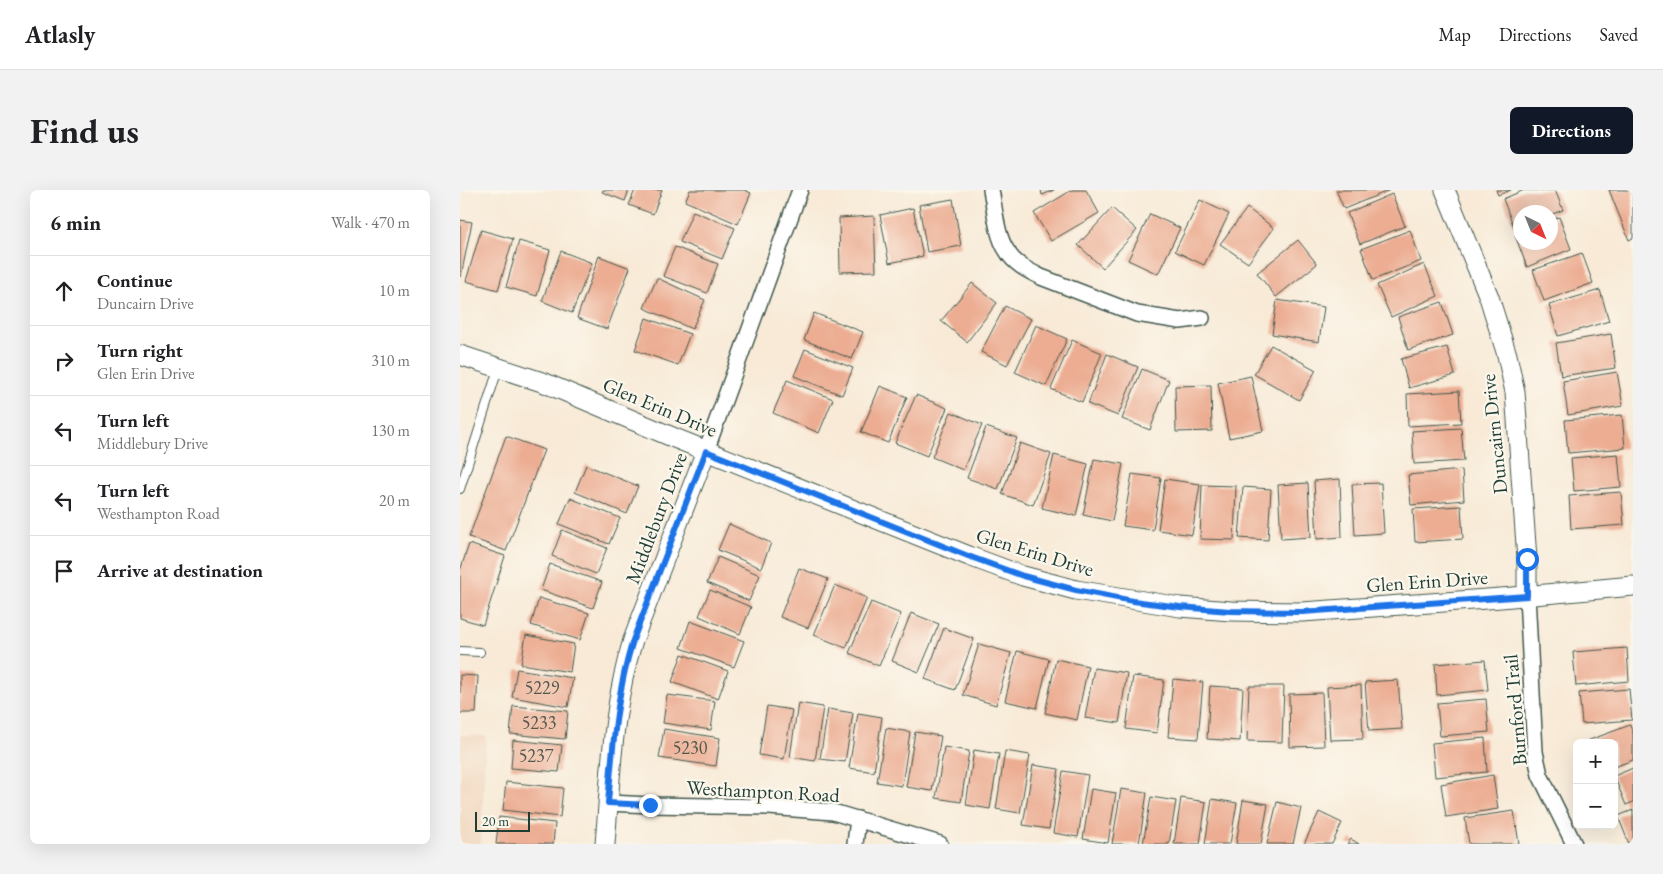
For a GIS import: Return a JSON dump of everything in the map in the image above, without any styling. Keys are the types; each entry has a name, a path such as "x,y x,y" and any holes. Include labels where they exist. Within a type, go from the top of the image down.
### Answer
{"street":[{"name":"Middlebury Drive","path":"605,844 616,716 624,671 633,640 706,451 800,190"},
{"path":"991,190 1000,234 1006,251 1015,261 1027,269 1041,277 1136,314 1180,321 1202,318"},
{"name":"Duncairn Drive","path":"1445,190 1489,297 1508,355 1513,383 1527,559 1527,596"},
{"name":"Glen Erin Drive","path":"460,355 545,383 706,451 968,556 1023,576 1076,590 1133,601 1180,607 1230,611 1302,612 1527,596 1633,586"},
{"name":"Burnford Trail","path":"1527,596 1535,752 1540,775 1574,844"},
{"name":"Westhampton Road","path":"608,803 798,809 833,812 940,844"},
{"path":"854,844 858,819"}],"lane":[{"path":"460,489 499,367"},
{"path":"460,651 480,652"}],"shaded area":[{"path":"460,735 486,736 481,844 460,844"}],"building":[{"path":"603,190 629,190 625,201 602,192"},
{"path":"635,190 662,190 653,214 629,205"},
{"path":"690,190 744,190 751,193 738,224 685,201"},
{"path":"1041,190 1054,190 1042,195"},
{"path":"1072,190 1086,190 1099,213 1051,241 1034,213"},
{"path":"1336,190 1390,190 1344,209"},
{"path":"1496,190 1511,190 1498,195"},
{"path":"1524,190 1555,190 1563,210 1558,212 1558,205 1513,205 1513,225 1503,199"},
{"path":"1609,190 1633,190 1633,238 1629,240"},
{"path":"1392,194 1405,226 1360,244 1347,213"},
{"path":"953,199 961,246 927,252 919,205"},
{"path":"1200,200 1229,214 1204,265 1175,251"},
{"path":"913,208 923,256 889,263 880,215"},
{"path":"1112,208 1137,230 1103,268 1078,245"},
{"path":"1247,208 1274,228 1248,263 1220,244"},
{"path":"693,211 735,228 722,259 680,242"},
{"path":"1150,214 1180,228 1158,274 1128,260"},
{"path":"874,216 876,271 840,272 839,218"},
{"path":"1558,217 1571,249 1527,267 1521,250 1558,250"},
{"path":"460,220 472,222 461,276 460,276"},
{"path":"481,230 513,239 498,290 466,281"},
{"path":"1410,230 1421,261 1373,280 1361,249"},
{"path":"1298,240 1317,264 1276,297 1257,273"},
{"path":"519,241 550,250 537,296 506,287"},
{"path":"675,247 718,264 707,293 663,276"},
{"path":"561,251 592,263 572,313 542,301"},
{"path":"1582,253 1593,283 1544,301 1533,270"},
{"path":"599,256 630,268 607,329 577,318"},
{"path":"1424,264 1438,296 1391,317 1377,285"},
{"path":"657,278 705,300 692,329 644,308"},
{"path":"972,283 997,303 967,342 941,321"},
{"path":"1600,290 1609,321 1558,336 1549,305"},
{"path":"1277,300 1324,307 1319,342 1272,334"},
{"path":"1442,302 1453,335 1408,350 1398,317"},
{"path":"1005,306 1031,319 1007,365 981,352"},
{"path":"814,313 863,332 852,359 804,340"},
{"path":"646,318 690,334 678,365 635,350"},
{"path":"1036,325 1067,339 1046,386 1015,372"},
{"path":"1611,334 1616,368 1561,376 1556,343"},
{"path":"1072,340 1102,353 1082,402 1051,389"},
{"path":"1271,345 1316,370 1299,400 1254,374"},
{"path":"1447,347 1455,375 1409,388 1401,359"},
{"path":"805,349 853,368 842,395 794,376"},
{"path":"1107,354 1138,367 1118,416 1088,404"},
{"path":"1142,369 1169,380 1150,430 1122,419"},
{"path":"1617,372 1623,406 1568,415 1563,381"},
{"path":"1251,376 1263,431 1229,438 1218,383"},
{"path":"787,380 833,399 819,433 773,413"},
{"path":"1211,385 1212,431 1176,432 1175,386"},
{"path":"880,386 907,397 888,443 861,432"},
{"path":"1459,391 1461,423 1408,426 1407,394"},
{"path":"916,395 947,408 927,456 895,443"},
{"path":"951,412 982,425 963,470 932,457"},
{"path":"1622,415 1625,448 1568,453 1565,420"},
{"path":"986,427 1017,438 998,489 967,478"},
{"path":"1461,428 1464,461 1414,464 1412,431"},
{"path":"506,436 544,450 506,551 469,537"},
{"path":"1020,443 1051,454 1033,505 1002,494"},
{"path":"1618,454 1621,487 1574,491 1571,458"},
{"path":"1054,455 1088,464 1076,516 1042,508"},
{"path":"1094,459 1123,464 1112,521 1083,515"},
{"path":"586,465 638,486 627,514 575,492"},
{"path":"1462,470 1464,500 1411,505 1408,475"},
{"path":"1132,474 1161,478 1153,530 1123,526"},
{"path":"1165,479 1200,484 1192,535 1158,530"},
{"path":"1340,479 1342,537 1317,539 1314,481"},
{"path":"1308,483 1311,537 1281,539 1278,485"},
{"path":"1381,483 1384,533 1355,535 1352,484"},
{"path":"1202,485 1236,486 1234,540 1200,539"},
{"path":"1243,487 1271,489 1268,540 1239,538"},
{"path":"1621,492 1624,525 1571,529 1569,496"},
{"path":"570,498 620,518 609,544 559,524"},
{"path":"1461,506 1463,539 1415,542 1413,509"},
{"path":"729,524 771,543 761,568 718,550"},
{"path":"562,530 607,548 596,574 552,556"},
{"path":"469,544 505,556 483,625 460,618 460,571"},
{"path":"718,557 760,575 749,601 707,583"},
{"path":"550,564 602,582 593,608 541,590"},
{"path":"799,568 828,579 808,628 780,617"},
{"path":"835,585 867,598 846,648 814,635"},
{"path":"710,590 751,607 740,634 699,616"},
{"path":"539,598 589,613 580,640 531,625"},
{"path":"871,602 901,614 879,666 849,653"},
{"path":"911,613 939,624 919,672 892,661"},
{"path":"690,621 744,641 734,667 681,648"},
{"path":"944,628 974,639 955,690 925,679"},
{"path":"526,635 574,644 570,672 521,664"},
{"path":"979,644 1011,653 996,705 963,695"},
{"path":"1627,648 1629,681 1576,686 1573,652"},
{"path":"1017,651 1049,659 1037,708 1005,701"},
{"path":"682,654 728,671 718,699 672,682"},
{"path":"1056,659 1088,666 1077,720 1045,713"},
{"path":"1485,660 1488,690 1437,695 1435,664"},
{"path":"1094,668 1127,673 1119,723 1085,718"},
{"path":"517,669 573,678 568,707 512,697"},
{"path":"460,675 478,676 476,713 460,713"},
{"path":"1133,676 1164,680 1157,733 1126,729"},
{"path":"1173,679 1203,682 1198,739 1168,737"},
{"path":"1398,680 1402,729 1369,731 1365,682"},
{"path":"1361,685 1363,739 1330,740 1327,687"},
{"path":"1210,686 1243,688 1240,741 1207,739"},
{"path":"1249,686 1284,686 1282,742 1247,741"},
{"path":"1629,689 1632,720 1582,724 1579,693"},
{"path":"1322,693 1324,746 1290,747 1289,694"},
{"path":"667,695 715,701 711,730 663,723"},
{"path":"1486,699 1489,732 1440,736 1437,703"},
{"path":"798,703 823,707 815,761 790,757"},
{"path":"513,706 568,711 565,739 510,734"},
{"path":"767,706 792,710 784,759 759,755"},
{"path":"828,709 853,713 845,762 820,759"},
{"path":"858,713 882,717 874,772 849,768"},
{"path":"1630,725 1633,734 1633,760 1618,766 1618,739 1592,739"},
{"path":"886,728 910,732 902,786 877,782"},
{"path":"664,729 720,738 716,766 659,758"},
{"path":"915,732 941,736 932,791 906,787"},
{"path":"1485,738 1487,772 1435,777 1432,743"},
{"path":"513,740 562,745 559,772 511,768"},
{"path":"944,747 969,751 961,802 936,798"},
{"path":"974,750 999,754 990,809 966,805"},
{"path":"1005,751 1030,755 1020,813 996,809"},
{"path":"1033,765 1059,769 1049,829 1023,825"},
{"path":"1633,768 1633,802 1626,805 1618,786 1618,774"},
{"path":"1063,771 1088,775 1078,837 1053,833"},
{"path":"1493,775 1498,809 1446,817 1441,784"},
{"path":"506,782 563,788 560,817 503,810"},
{"path":"1091,789 1116,793 1108,843 1083,839"},
{"path":"1121,789 1147,793 1139,844 1112,844"},
{"path":"1151,797 1176,801 1169,844 1143,844"},
{"path":"1181,798 1206,802 1200,844 1174,844"},
{"path":"1212,799 1237,803 1230,844 1205,844"},
{"path":"1243,800 1268,804 1261,844 1236,844"},
{"path":"1277,802 1301,808 1293,844 1267,844"},
{"path":"1633,810 1633,844 1629,844 1618,816"},
{"path":"1514,811 1519,844 1469,844 1465,818"},
{"path":"1319,812 1342,823 1332,844 1304,844"},
{"path":"499,817 555,823 553,844 496,844"},
{"path":"1351,839 1359,844 1347,844"}],"route":[{"path":"650,805 608,803 616,716 624,671 633,640 706,451 968,556 1023,576 1076,590 1133,601 1230,611 1302,612 1527,596 1527,559"}]}
